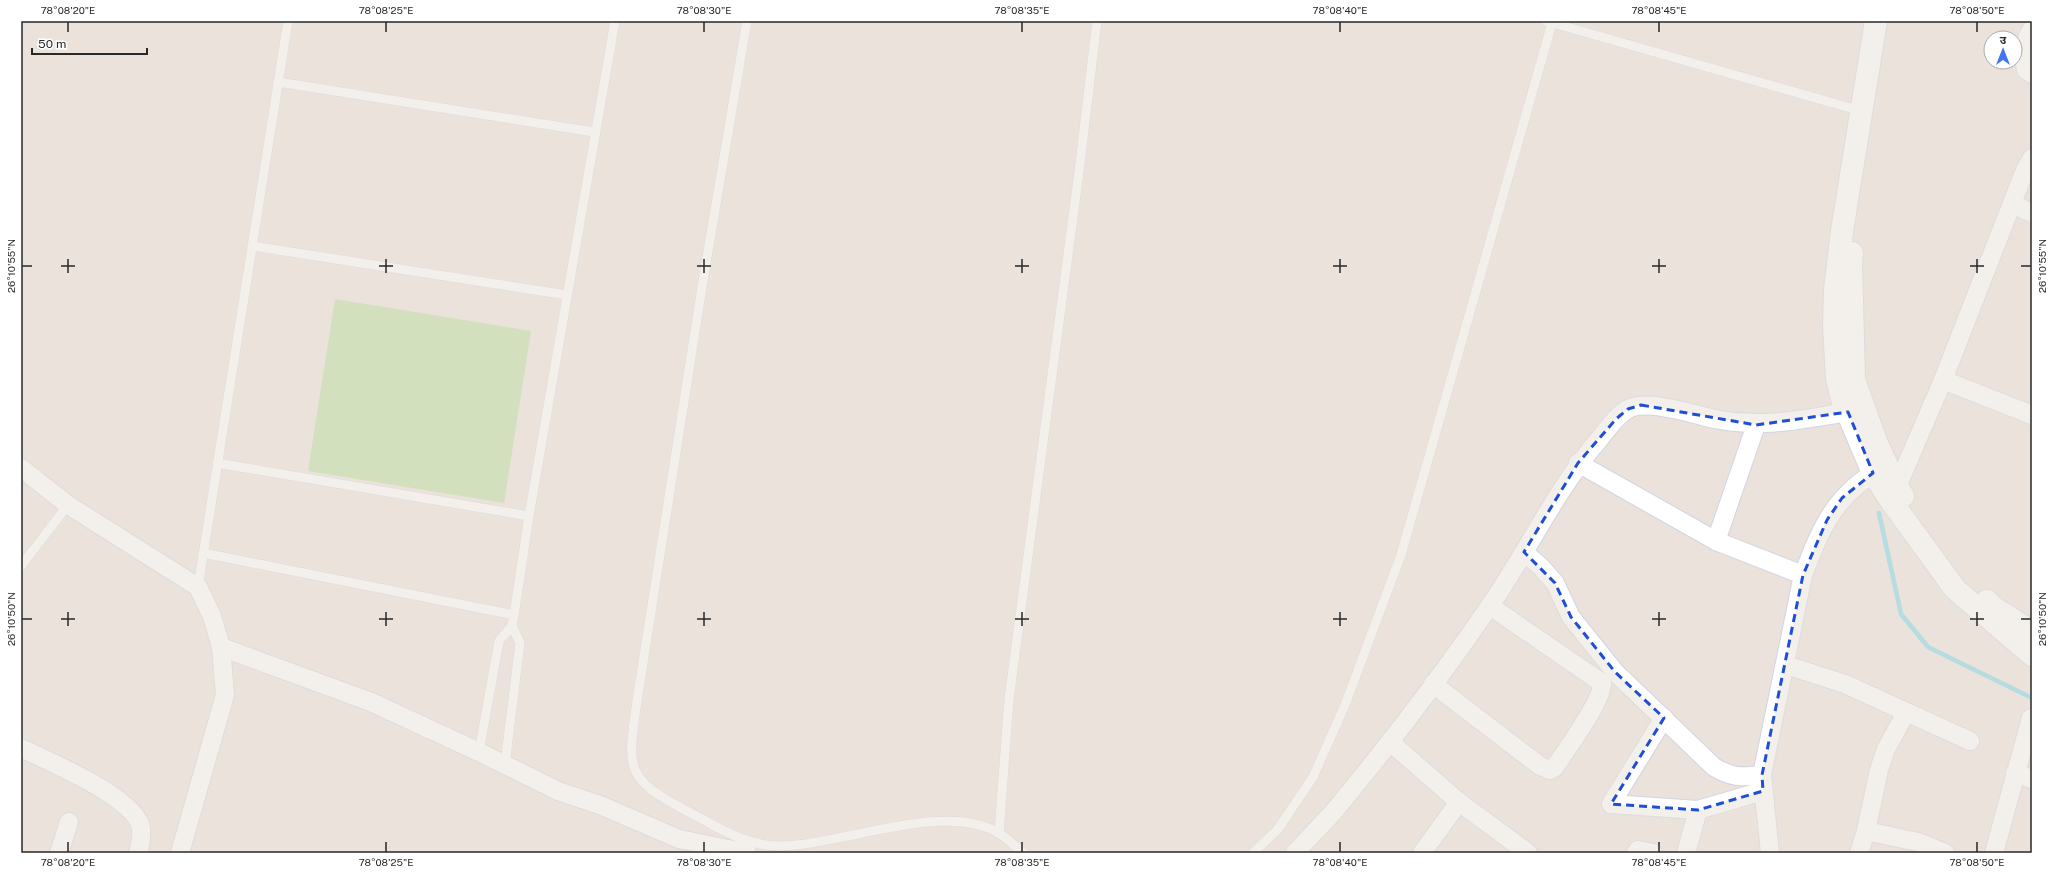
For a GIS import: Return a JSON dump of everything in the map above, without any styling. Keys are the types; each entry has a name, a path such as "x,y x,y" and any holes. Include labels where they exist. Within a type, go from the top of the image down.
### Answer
{"street":[{"path":"1876,21 1842,231 1835,290 1834,324 1837,379 1843,402 1880,469 1897,487 1953,564 1993,607 2032,632"},
{"path":"1889,21 1851,263 1854,380 1891,501 1955,589 2032,655"},
{"path":"2032,29 2025,40 2023,54 2026,70 2032,74"},
{"path":"1897,487 1943,380 2012,204 2032,158"},
{"path":"2012,204 2032,213"},
{"path":"1943,380 2032,416"},
{"path":"1303,850 1390,742 1490,606 1524,552 1555,497 1578,463 1616,419 1628,409 1641,405 1657,406 1721,421 1756,425 1778,424 1848,412"},
{"path":"1716,541 1756,425"},
{"path":"1578,463 1716,541 1803,576"},
{"path":"21,468 68,505 198,587 212,616 222,647 225,695 180,853"},
{"path":"1770,853 1762,783 1803,576 1814,546 1827,520 1842,498 1880,469"},
{"path":"1524,552 1541,567 1555,583 1571,617 1615,672 1714,767 1727,774 1762,783"},
{"path":"1433,684 1540,766 1550,770 1554,768 1581,728 1600,692 1602,683 1490,606"},
{"path":"222,647 371,702 505,764 558,791 600,805 679,839 747,853"},
{"path":"1786,665 1845,684 1970,741"},
{"path":"1859,853 1866,831 1879,770 1886,749 1906,713"},
{"path":"1664,718 1611,804 1698,810 1762,783"},
{"path":"1998,852 2015,773 2031,718"},
{"path":"1390,742 1459,802 1528,853"},
{"path":"21,748 104,789 133,810 142,828 138,853"},
{"path":"2015,773 2032,778"},
{"path":"1422,853 1459,802"},
{"path":"1686,853 1698,810"},
{"path":"59,853 69,822"},
{"path":"1866,831 1918,842 1942,852"},
{"path":"1636,853 1638,850 1653,853"}],"lane":[{"path":"198,587 288,21"},
{"path":"479,752 499,641 512,626 529,516 594,132 615,21"},
{"path":"747,21 702,287 637,701 630,750 636,774 652,792 747,842 776,846 814,844 899,826 952,821 979,826 999,833 1023,853"},
{"path":"999,833 1009,699 1078,180 1097,21"},
{"path":"1582,31 1584,21"},
{"path":"1253,853 1278,829 1313,777 1345,706 1401,555 1549,22 1861,111"},
{"path":"278,82 594,132"},
{"path":"252,246 567,295"},
{"path":"217,463 529,516"},
{"path":"21,566 68,505"},
{"path":"203,553 514,615"},
{"path":"505,764 520,643 512,626"}],"highlighted area":[{"path":"1641,405 1756,425 1848,412 1873,473 1842,498 1827,520 1803,575 1762,775 1763,791 1698,810 1611,804 1664,718 1615,672 1571,617 1555,583 1524,552 1578,463 1616,419 1628,409"}],"green space":[{"path":"335,299 531,331 504,503 308,471"}],"waterway":[{"path":"1879,513 1901,614 1928,647 2032,698"}]}
